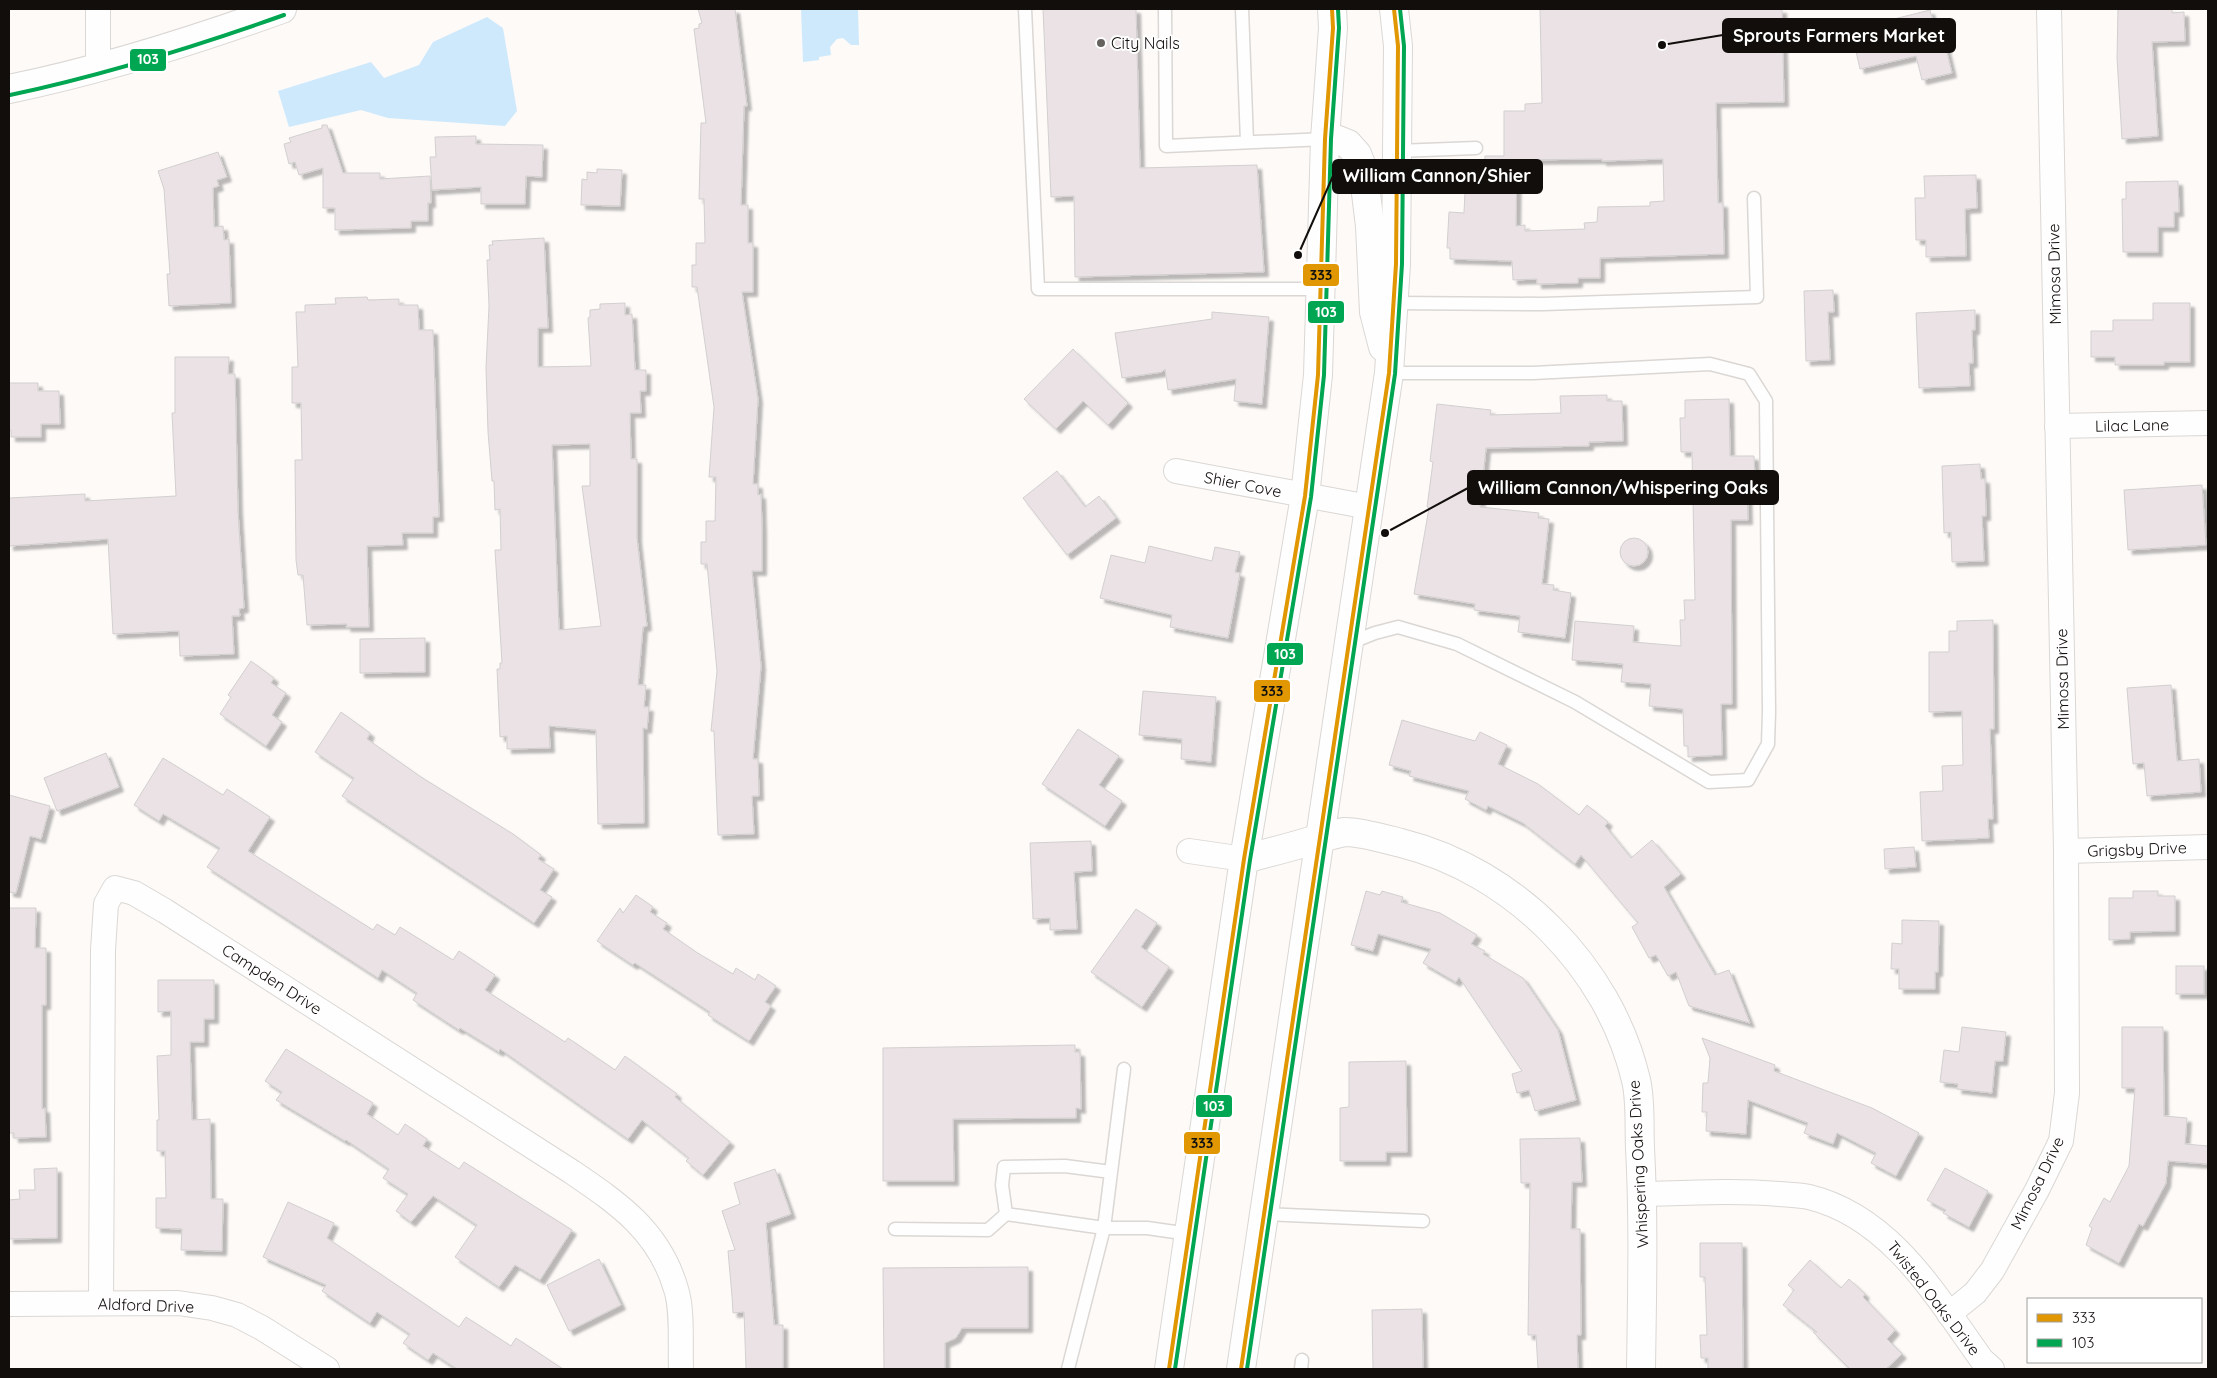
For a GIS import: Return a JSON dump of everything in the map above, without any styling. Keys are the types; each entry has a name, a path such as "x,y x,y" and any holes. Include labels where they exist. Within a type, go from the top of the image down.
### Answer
{"main road":[{"path":"9,89 98,69 195,39 282,9"},
{"path":"1169,1369 1244,859 1305,496 1318,375 1325,139 1333,28 1332,9"},
{"path":"1241,1369 1389,373 1374,312 1384,303 1397,151 1398,46 1394,9"},
{"path":"1325,139 1338,140 1348,144 1357,154 1363,169 1370,226 1384,303"},
{"name":"Whispering Oaks Drive","path":"1244,859 1346,832 1384,838 1420,848 1446,858 1484,877 1519,900 1549,928 1582,965 1604,998 1621,1036 1636,1081 1642,1194 1641,1369"}],"street":[{"path":"98,9 98,69"},
{"name":"Mimosa Drive","path":"1949,1314 1975,1293 1992,1271 2037,1190 2060,1141 2067,1093 2066,851 2049,9"},
{"name":"Lilac Lane","path":"2057,426 2208,423"},
{"name":"Shier Cove","path":"1176,471 1369,507"},
{"name":"Grigsby Drive","path":"2066,851 2208,847"},
{"path":"1189,851 1244,859"},
{"name":"Campden Drive","path":"101,1302 102,950 106,904 115,888 134,894 166,911 572,1172 629,1213 648,1232 664,1260 677,1290 681,1369"},
{"name":"Twisted Oaks Drive","path":"1642,1194 1780,1194 1809,1197 1844,1210 1885,1236 1919,1273 1982,1360 1992,1369"},
{"name":"Aldford Drive","path":"9,1304 178,1302 237,1315 262,1328 327,1369"}],"lane":[{"path":"1025,9 1038,289 1322,289"},
{"path":"1165,9 1166,146 1325,139"},
{"path":"1242,9 1248,142"},
{"path":"1397,151 1476,148"},
{"path":"1384,303 1543,304 1757,297 1754,198"},
{"path":"1350,643 1375,633 1398,627 1457,644 1575,702 1709,782 1748,780 1768,744 1770,712 1766,401 1749,374 1710,364 1533,373 1389,373"},
{"path":"1068,1369 1104,1228 1124,1069"},
{"path":"1006,1214 1002,1186 1004,1167 1065,1166 1111,1172"},
{"path":"895,1229 988,1230 1006,1214 1104,1228 1147,1228 1189,1234"},
{"path":"1264,1214 1423,1221"}],"water":[{"path":"801,9 858,9 859,45 851,45 843,38 837,39 830,47 831,55 819,57 819,60 803,62"},
{"path":"487,17 503,28 517,111 505,126 388,118 361,110 289,127 278,91 371,62 384,78 419,65 433,42"}],"building":[{"path":"698,9 735,9 747,106 744,106 741,205 748,205 748,243 753,243 753,292 742,292 758,399 753,484 758,484 758,495 761,494 762,528 762,571 752,571 761,666 753,759 758,759 759,796 752,796 754,834 718,835 714,731 711,731 717,671 707,564 701,564 701,542 706,542 706,521 715,521 716,477 709,477 714,407 697,287 692,287 692,265 696,265 696,243 705,243 704,199 699,199 701,123 706,123 694,29 699,28 699,24 702,23"},
{"path":"1043,9 1136,9 1140,168 1257,165 1264,272 1075,277 1074,196 1051,197"},
{"path":"1540,9 1782,9 1784,102 1716,103 1718,203 1723,203 1724,254 1600,258 1600,278 1578,278 1578,283 1537,284 1537,279 1513,280 1512,261 1450,259 1450,248 1447,248 1449,212 1464,213 1466,170 1484,170 1485,156 1504,156 1504,111 1525,111 1525,104 1542,103","holes":["1602,159 1602,161 1663,159 1664,201 1650,202 1650,206 1598,207 1597,222 1584,223 1585,229 1525,231 1525,225 1516,226 1517,160"]},
{"path":"2118,9 2172,9 2172,13 2184,12 2185,41 2152,42 2158,136 2122,139 2117,58"},
{"path":"1930,10 1934,25 1940,24 1952,73 1922,80 1916,56 1860,69 1855,47 1878,41 1874,24"},
{"path":"322,125 327,125 343,173 380,173 380,179 430,176 431,203 428,203 428,221 411,221 411,228 335,230 335,208 323,208 323,168 299,175 295,162 289,164 284,144 291,142 289,138 322,128"},
{"path":"476,136 476,144 543,145 542,177 526,176 525,204 481,204 481,187 432,190 430,157 436,157 435,137"},
{"path":"218,152 227,177 217,180 219,186 213,188 214,227 223,226 224,240 229,239 231,303 169,306 167,274 170,274 164,189 158,171"},
{"path":"597,169 622,170 620,206 581,205 582,179 587,180 587,172 597,173"},
{"path":"1976,175 1977,208 1965,209 1966,256 1926,257 1926,240 1916,240 1915,198 1925,198 1924,176"},
{"path":"2178,181 2179,212 2174,212 2174,227 2158,227 2158,252 2123,252 2122,199 2126,199 2126,182"},
{"path":"544,238 548,328 538,328 538,367 591,366 588,318 590,317 590,310 600,309 600,304 625,303 625,315 632,314 635,370 646,370 646,391 640,391 641,413 630,413 631,459 637,459 637,538 647,626 643,627 638,685 646,685 644,707 649,707 647,729 643,728 644,823 598,824 596,730 549,726 550,748 507,749 507,736 500,737 497,669 500,669 500,663 502,663 495,550 501,550 500,509 495,510 494,481 492,481 486,368 489,306 487,260 490,260 489,245 493,245 492,241","holes":["590,444 590,486 582,486 601,626 559,630 552,445"]},
{"path":"1833,290 1834,312 1828,312 1830,360 1806,361 1804,291"},
{"path":"367,297 368,300 399,299 399,305 418,305 419,330 433,330 439,517 433,517 433,533 402,533 403,545 367,546 369,627 346,627 347,624 307,625 303,575 298,575 296,560 295,460 302,460 301,403 292,403 292,367 298,367 296,312 305,312 305,305 336,304 335,298"},
{"path":"2153,303 2190,303 2190,362 2164,362 2164,365 2115,365 2115,357 2091,357 2091,331 2113,331 2113,320 2153,320"},
{"path":"1975,310 1975,330 1972,330 1973,363 1969,363 1970,386 1919,388 1916,313"},
{"path":"1212,312 1269,317 1262,404 1234,401 1236,379 1168,390 1165,369 1162,372 1122,378 1115,333 1212,319"},
{"path":"1073,349 1128,403 1108,425 1083,401 1056,429 1024,399"},
{"path":"175,357 229,357 228,374 235,374 238,511 244,608 239,609 240,616 232,616 234,654 180,656 179,631 113,634 108,539 9,546 9,498 85,494 85,501 176,496 172,413 175,413"},
{"path":"9,383 38,383 38,391 59,391 60,424 41,424 41,437 11,437 11,430 9,430"},
{"path":"1607,395 1607,401 1622,401 1623,441 1589,442 1589,446 1486,448 1480,507 1539,513 1538,518 1549,519 1542,584 1554,585 1553,590 1571,593 1565,638 1518,632 1520,616 1474,610 1475,604 1414,594 1429,508 1427,507 1433,462 1430,461 1437,404 1491,410 1490,415 1561,413 1560,396"},
{"path":"1729,399 1730,456 1754,456 1755,478 1747,479 1748,520 1731,520 1732,704 1721,704 1722,755 1688,757 1688,746 1684,746 1683,709 1649,706 1651,684 1621,682 1623,664 1572,660 1575,621 1634,626 1633,642 1681,646 1680,620 1685,620 1684,600 1695,600 1692,452 1681,452 1680,418 1685,418 1685,400"},
{"path":"1980,464 1981,479 1985,479 1986,516 1982,516 1984,561 1952,562 1951,532 1944,533 1942,466"},
{"path":"1057,471 1085,507 1099,496 1116,518 1067,555 1023,498"},
{"path":"2202,485 2206,545 2128,550 2124,490"},
{"path":"1634,538 1644,542 1648,552 1644,562 1634,566 1624,562 1620,552 1624,542"},
{"path":"1149,546 1212,561 1215,547 1240,552 1235,572 1240,573 1228,638 1170,627 1172,615 1100,598 1111,555 1145,563"},
{"path":"1993,620 1994,729 1990,729 1993,819 1988,819 1989,838 1922,841 1920,792 1943,791 1942,766 1963,765 1962,711 1929,712 1929,652 1949,652 1949,631 1957,631 1957,621"},
{"path":"425,638 425,672 360,673 360,639"},
{"path":"251,661 274,678 271,683 286,693 272,715 282,722 266,746 220,714 231,697 228,695"},
{"path":"2171,685 2177,761 2199,759 2201,792 2147,796 2144,763 2133,764 2127,688"},
{"path":"1143,691 1216,697 1211,762 1181,759 1182,739 1139,735"},
{"path":"341,712 370,733 367,739 421,777 513,834 541,855 538,859 554,869 540,890 552,897 534,923 342,796 354,778 315,752"},
{"path":"1402,720 1475,741 1480,732 1507,745 1498,764 1538,784 1579,815 1587,805 1608,822 1605,826 1631,858 1652,840 1681,874 1664,887 1715,975 1729,970 1750,1023 1689,1006 1676,972 1668,976 1656,955 1649,958 1632,927 1638,923 1581,855 1575,864 1523,823 1488,806 1486,810 1465,799 1469,791 1409,776 1411,771 1389,765"},
{"path":"1078,729 1119,756 1099,785 1122,801 1105,826 1042,784"},
{"path":"106,753 119,787 57,811 44,778"},
{"path":"163,758 223,795 227,789 270,817 248,851 373,930 377,924 395,935 400,927 453,960 459,951 495,975 485,990 565,1042 568,1038 615,1070 625,1056 677,1094 675,1097 730,1142 703,1175 686,1161 689,1158 642,1120 628,1139 500,1049 499,1052 460,1028 459,1030 413,1000 417,993 382,970 378,978 207,867 220,848 163,814 159,821 134,805"},
{"path":"9,795 50,806 41,839 30,836 16,893 9,892"},
{"path":"1091,841 1092,871 1074,872 1077,929 1050,930 1050,918 1033,919 1030,843"},
{"path":"1914,847 1916,867 1885,869 1884,849"},
{"path":"1366,891 1380,895 1382,891 1403,897 1401,902 1440,913 1477,935 1471,944 1485,951 1483,954 1523,978 1558,1030 1576,1100 1535,1111 1529,1090 1517,1093 1512,1074 1522,1071 1459,977 1456,982 1423,963 1431,949 1378,934 1373,951 1351,945"},
{"path":"2133,891 2158,891 2158,896 2175,896 2175,931 2130,932 2130,939 2109,940 2109,898 2133,898"},
{"path":"636,895 653,907 650,912 667,923 663,929 696,952 733,974 736,968 755,980 758,974 776,986 765,1002 771,1006 749,1041 708,1015 710,1012 635,963 633,965 597,941 620,908 623,913"},
{"path":"9,908 36,908 35,948 46,948 46,1005 42,1005 42,1109 45,1108 46,1137 14,1138 14,1133 9,1133"},
{"path":"1136,909 1157,923 1141,947 1169,967 1142,1007 1091,972"},
{"path":"1902,920 1939,921 1938,972 1935,972 1935,989 1899,989 1899,969 1891,969 1892,943 1902,944"},
{"path":"2176,966 2204,966 2204,994 2176,994"},
{"path":"158,980 214,980 214,1019 204,1019 204,1042 190,1042 192,1120 210,1119 211,1199 223,1199 222,1251 181,1250 182,1229 156,1228 156,1198 166,1198 165,1151 157,1151 157,1120 159,1120 157,1056 171,1055 171,1011 158,1012"},
{"path":"1962,1027 2006,1032 2003,1061 1995,1061 1992,1093 1957,1089 1958,1084 1940,1082 1944,1050 1959,1052"},
{"path":"2122,1027 2163,1027 2164,1116 2187,1118 2185,1144 2208,1146 2208,1164 2168,1161 2166,1183 2143,1226 2139,1224 2119,1263 2086,1245 2092,1228 2089,1226 2104,1198 2110,1202 2129,1166 2135,1088 2122,1088"},
{"path":"1702,1038 1775,1065 1774,1071 1872,1108 1919,1133 1896,1176 1871,1163 1876,1153 1837,1133 1833,1144 1804,1133 1808,1123 1748,1100 1746,1134 1706,1131 1707,1112 1702,1112 1703,1083 1708,1083 1710,1058"},
{"path":"1075,1045 1075,1052 1080,1052 1081,1109 1076,1108 1076,1118 953,1119 954,1181 883,1181 883,1048"},
{"path":"286,1049 373,1103 367,1114 398,1135 405,1124 427,1139 423,1146 459,1169 464,1162 572,1230 540,1280 515,1265 499,1287 455,1257 477,1225 433,1196 411,1222 396,1211 408,1194 383,1178 389,1169 346,1140 276,1100 282,1092 265,1081"},
{"path":"1406,1061 1407,1152 1386,1152 1386,1161 1340,1161 1340,1108 1349,1107 1349,1062"},
{"path":"1580,1138 1582,1182 1572,1182 1571,1229 1580,1229 1581,1335 1577,1335 1578,1369 1538,1369 1536,1335 1528,1335 1530,1183 1521,1183 1520,1139"},
{"path":"57,1168 57,1238 9,1239 9,1200 20,1199 19,1190 35,1190 34,1169"},
{"path":"1945,1168 1988,1191 1969,1227 1943,1213 1946,1210 1927,1200"},
{"path":"775,1169 791,1214 766,1223 774,1325 783,1325 783,1369 746,1369 744,1312 733,1313 728,1251 735,1250 722,1211 740,1204 734,1183"},
{"path":"288,1202 334,1223 327,1238 459,1327 466,1317 511,1346 516,1338 563,1369 457,1369 433,1353 428,1360 403,1343 410,1334 377,1312 370,1323 322,1291 326,1285 263,1257"},
{"path":"1700,1243 1742,1243 1743,1369 1708,1369 1708,1358 1701,1358 1700,1335 1707,1335 1705,1277 1700,1277"},
{"path":"599,1259 621,1305 569,1331 547,1285"},
{"path":"1810,1260 1841,1288 1849,1279 1865,1294 1863,1297 1895,1330 1887,1339 1902,1354 1886,1369 1850,1369 1813,1332 1817,1332 1783,1305 1794,1290 1788,1285"},
{"path":"1028,1267 1028,1328 962,1328 956,1338 945,1343 945,1369 884,1369 883,1268"},
{"path":"1422,1309 1423,1369 1373,1369 1372,1310"}],"transit line":[{"name":"333","path":"1169,1369 1244,859 1305,496 1318,375 1325,139 1333,28 1332,9"},
{"name":"103","path":"1175,1369 1250,860 1311,497 1324,375 1331,139 1339,28 1338,9"},
{"name":"333","path":"1241,1369 1389,373 1396,264 1398,46 1394,9"},
{"name":"103","path":"1247,1369 1395,374 1402,264 1404,46 1400,9"},
{"name":"103","path":"10,95 80,79 148,60 284,15"}],"place":[{"name":"City Nails","path":"1101,43"},
{"name":"Sprouts Farmers Market","path":"1662,45"},
{"name":"William Cannon/Shier","path":"1298,255"},
{"name":"William Cannon/Whispering Oaks","path":"1385,533"}]}
